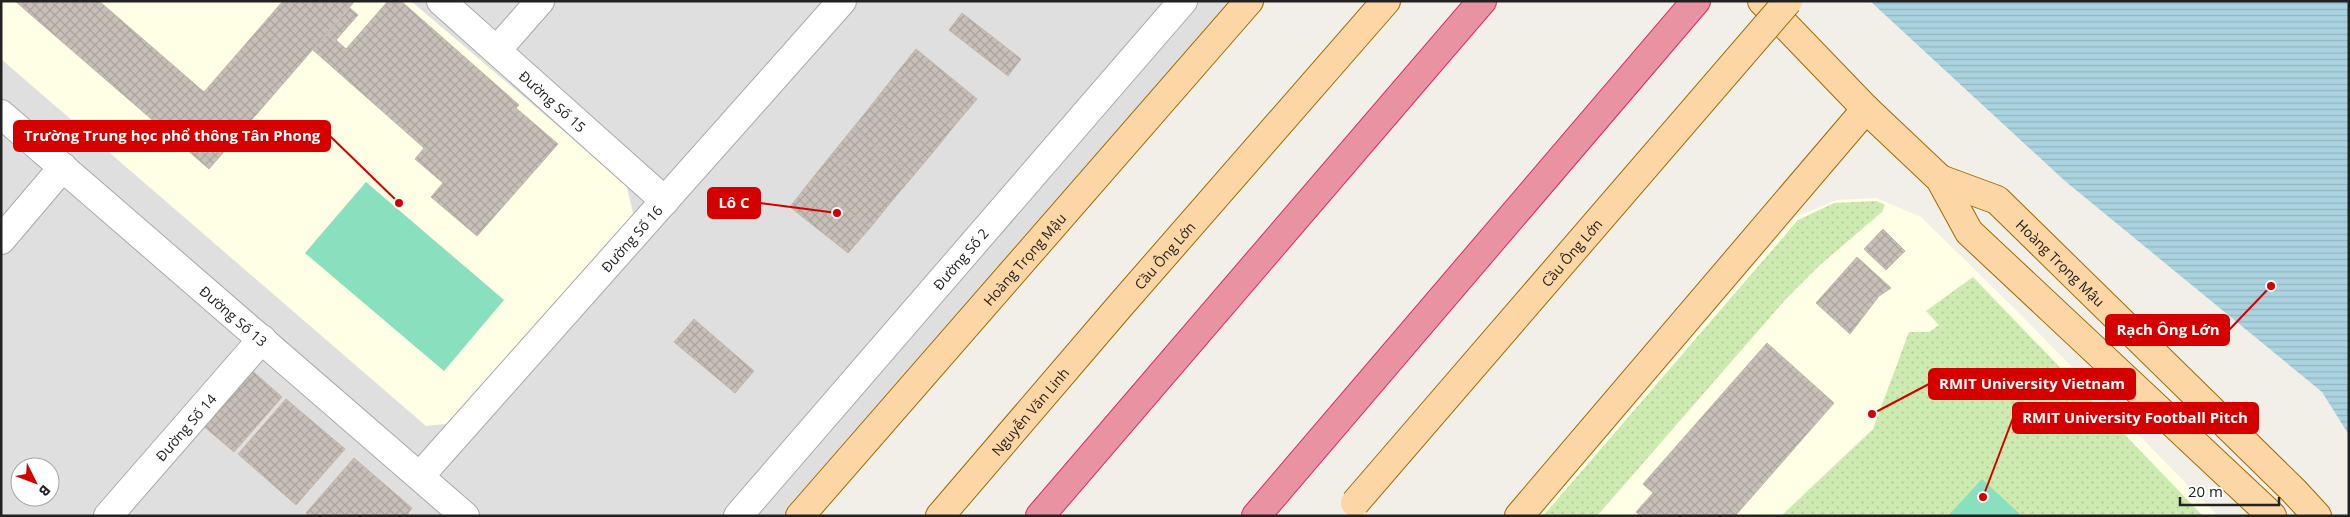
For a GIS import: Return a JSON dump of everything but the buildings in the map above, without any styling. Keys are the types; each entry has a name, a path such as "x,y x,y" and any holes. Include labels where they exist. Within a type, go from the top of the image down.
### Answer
{"highway":[{"path":"1040,516 1482,1"},
{"path":"1256,516 1696,1"}],"main road":[{"name":"Hoàng Trọng Mậu","path":"800,516 1249,1"},
{"name":"Cầu Ông Lớn","path":"1119,306 1386,1"},
{"name":"Hoàng Trọng Mậu","path":"1762,1 1866,109 1940,179 1969,232 2272,516"},
{"name":"Cầu Ông Lớn","path":"1349,509 1788,1"},
{"path":"1519,516 1866,109"},
{"name":"Hoàng Trọng Mậu","path":"1940,179 1997,200 2294,490 2317,516"},
{"name":"Nguyễn Văn Linh","path":"940,516 1119,306"}],"street":[{"name":"Đường Số 15","path":"441,1 665,201"},
{"path":"497,50 540,1"},
{"name":"Đường Số 16","path":"420,476 842,1"},
{"name":"Đường Số 2","path":"738,516 1183,1"},
{"name":"Đường Số 13","path":"1,114 466,516"},
{"path":"1,240 63,168"},
{"name":"Đường Số 14","path":"108,516 262,339"}],"shaded area":[{"path":"1,1 1230,1 786,516 1,516"},
{"path":"1,1 411,1 626,184 635,221 464,422 426,426 1,59"},
{"path":"1876,198 1921,217 2019,313 2218,516 1539,516 1795,217 1837,200"}],"green space":[{"path":"366,182 504,300 444,371 305,253"},
{"path":"1877,201 1885,205 1882,212 1820,265 1785,300 1597,516 1543,516 1798,220 1834,203"},
{"path":"1973,277 2203,516 1781,516 1873,429 1909,332 1929,332 1939,325 1926,311"},
{"path":"1982,479 2022,516 1948,516"}],"water":[{"path":"1870,1 2349,1 2349,435 2322,392 2065,181"}],"place":[{"name":"Trường Trung học phổ thông Tân Phong","path":"399,203"},
{"name":"Lô C","path":"837,213"},
{"name":"Rạch Ông Lớn","path":"2271,286"},
{"name":"RMIT University Vietnam","path":"1872,414"},
{"name":"RMIT University Football Pitch","path":"1983,497"}]}
